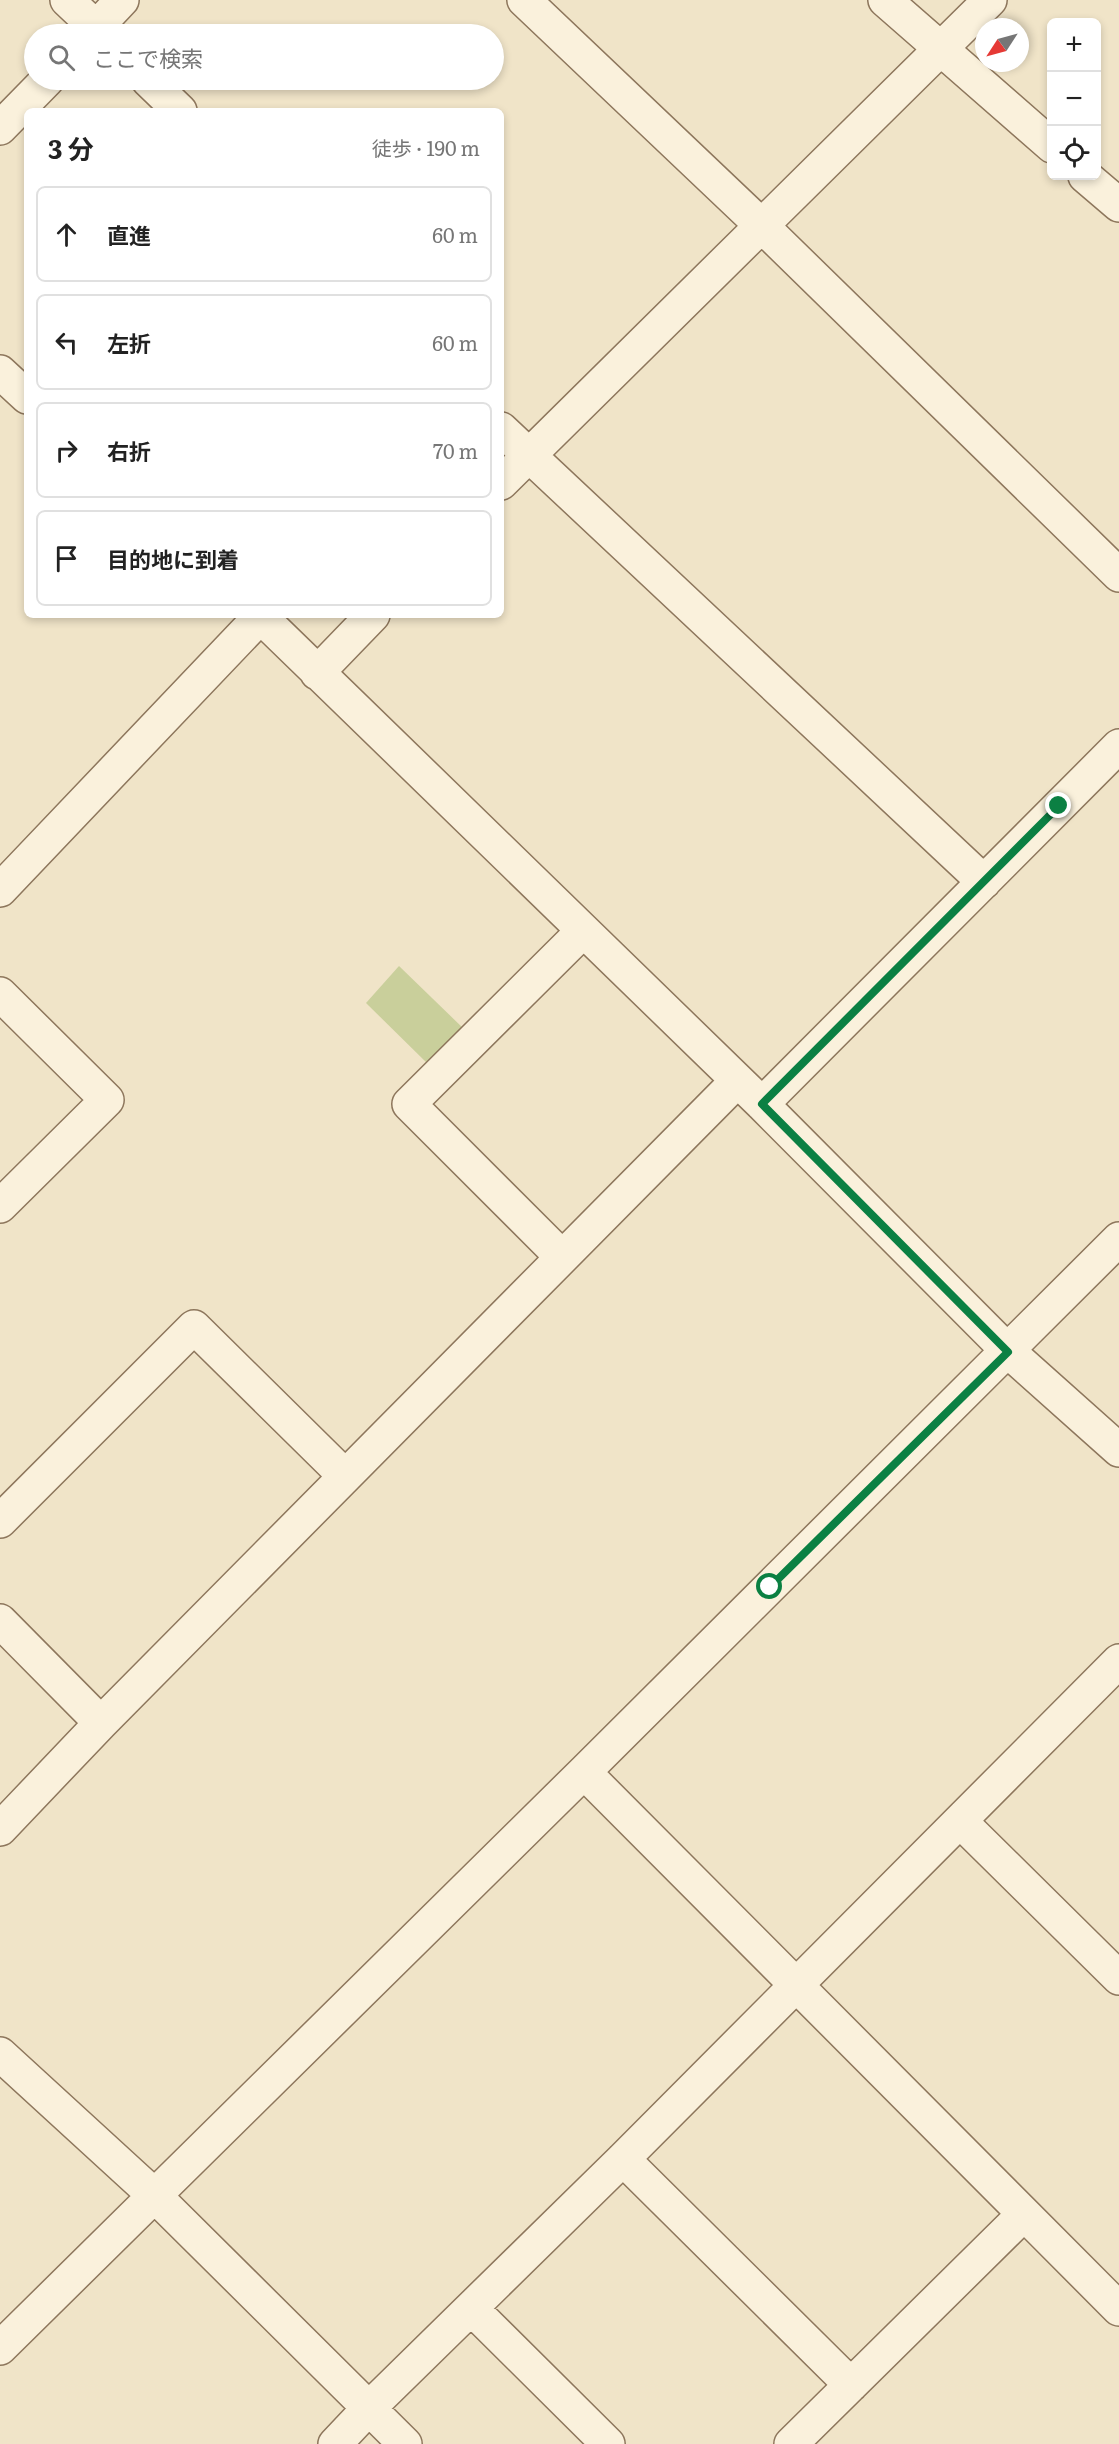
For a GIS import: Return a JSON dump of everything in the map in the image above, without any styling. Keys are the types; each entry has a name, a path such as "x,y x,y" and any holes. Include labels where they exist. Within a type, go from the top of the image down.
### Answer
{"street":[{"path":"67,0 89,24"},
{"path":"102,24 122,0"},
{"path":"524,0 762,226 1119,575"},
{"path":"885,0 1047,142"},
{"path":"504,480 990,0"},
{"path":"0,128 37,90"},
{"path":"158,90 177,108"},
{"path":"1090,180 1119,205"},
{"path":"0,372 24,394"},
{"path":"504,432 984,882"},
{"path":"0,890 257,618"},
{"path":"261,618 762,1104 1008,1352 1119,1450"},
{"path":"317,673 370,618"},
{"path":"762,1104 1119,746"},
{"path":"562,1257 410,1104 583,932"},
{"path":"0,994 107,1100 0,1206"},
{"path":"0,1829 101,1723 737,1081"},
{"path":"0,2348 1008,1352 1119,1239"},
{"path":"0,1521 194,1328 345,1476"},
{"path":"0,1621 101,1723"},
{"path":"335,2444 960,1821 1114,1678"},
{"path":"584,1772 1119,2309"},
{"path":"960,1821 1119,1978"},
{"path":"0,2054 155,2196 405,2444"},
{"path":"623,2158 851,2385"},
{"path":"791,2444 1024,2214"},
{"path":"471,2308 608,2444"}],"green space":[{"path":"399,966 465,1030 430,1066 366,1003"}],"route":[{"path":"770,1587 1008,1352 762,1104 1059,806"}]}
